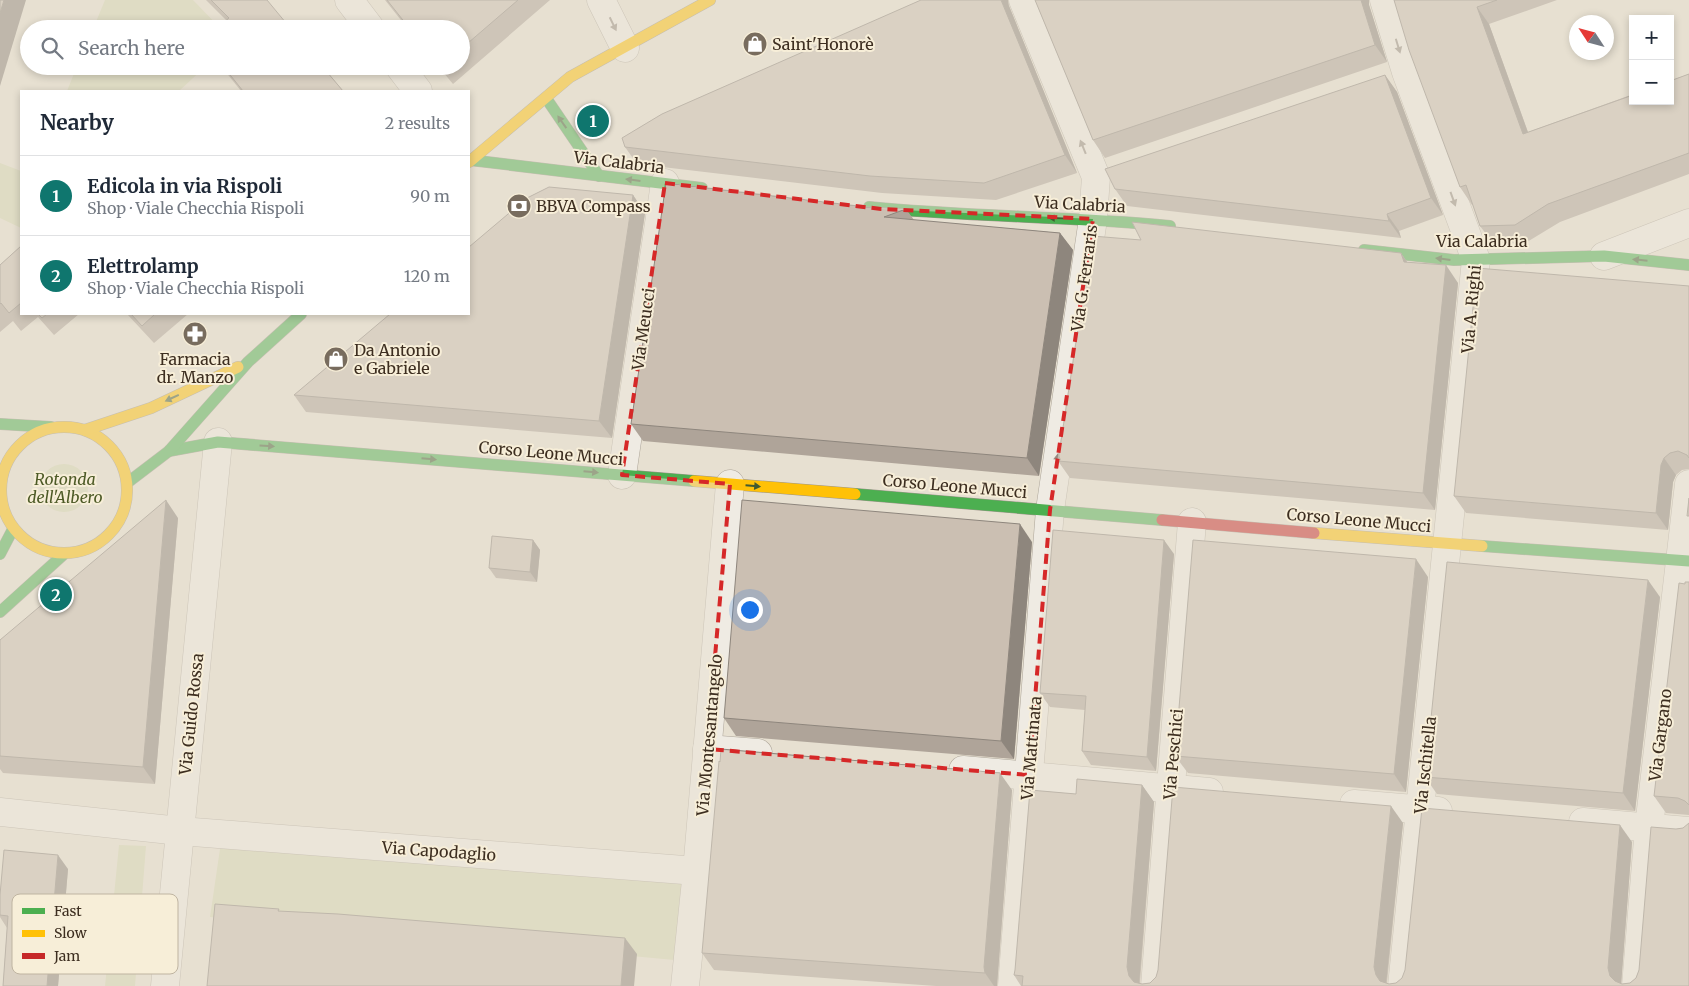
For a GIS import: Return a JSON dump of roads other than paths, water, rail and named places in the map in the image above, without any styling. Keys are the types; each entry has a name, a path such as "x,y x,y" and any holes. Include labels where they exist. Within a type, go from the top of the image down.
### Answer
{"street":[{"path":"349,0 364,20"},
{"path":"601,0 625,48"},
{"path":"470,159 570,77 710,0"},
{"name":"Via G. Ferraris","path":"1023,0 1105,174 1092,219 1050,510"},
{"name":"Via A. Righi","path":"1384,0 1406,72 1476,260 1448,544"},
{"path":"1378,81 1406,72"},
{"path":"406,75 417,90"},
{"path":"546,98 599,176"},
{"name":"Via Calabria","path":"470,160 714,189"},
{"name":"Via Meucci","path":"622,475 665,183"},
{"name":"Via Calabria","path":"861,206 1020,217 1092,219 1181,228"},
{"path":"1604,256 1689,223"},
{"name":"Via Calabria","path":"1356,249 1454,260 1604,256 1689,265"},
{"path":"127,483 169,451 248,362 300,315"},
{"path":"84,430 151,408 248,362"},
{"path":"0,424 71,427 84,430 101,438 113,450 123,465 127,483 126,504 118,524 103,540 84,550 64,554 44,551 27,542 13,529 5,514 0,497 0,480 8,461 20,444 37,432 58,427"},
{"name":"Corso Leone Mucci","path":"169,451 218,442 1448,544 1685,560"},
{"name":"Via Guido Rossa","path":"174,894 218,442"},
{"name":"Via Montesantangelo","path":"685,986 698,871 730,484"},
{"name":"Via Gargano","path":"1636,986 1649,828 1685,560 1689,484"},
{"name":"Via Mattinata","path":"1012,986 1050,510"},
{"name":"Via Peschici","path":"1155,986 1192,522"},
{"path":"0,554 13,529"},
{"name":"Via Ischitella","path":"1402,986 1448,544"},
{"path":"0,612 64,554"},
{"path":"707,749 785,755"},
{"path":"941,768 1238,794"},
{"path":"1334,802 1460,813"},
{"name":"Via Capodaglio","path":"0,812 180,831 698,871"},
{"path":"1560,820 1689,831"}],"place":[{"name":"Saint'Honorè","path":"755,44"},
{"name":"Edicola in via Rispoli","path":"593,121"},
{"name":"BBVA Compass","path":"519,206"},
{"name":"Farmacia dr. Manzo","path":"195,334"},
{"name":"Da Antonio e Gabriele","path":"336,359"},
{"name":"Elettrolamp","path":"56,595"}],"park label":[{"name":"Rotonda dell'Albero","path":"65,488"}]}
